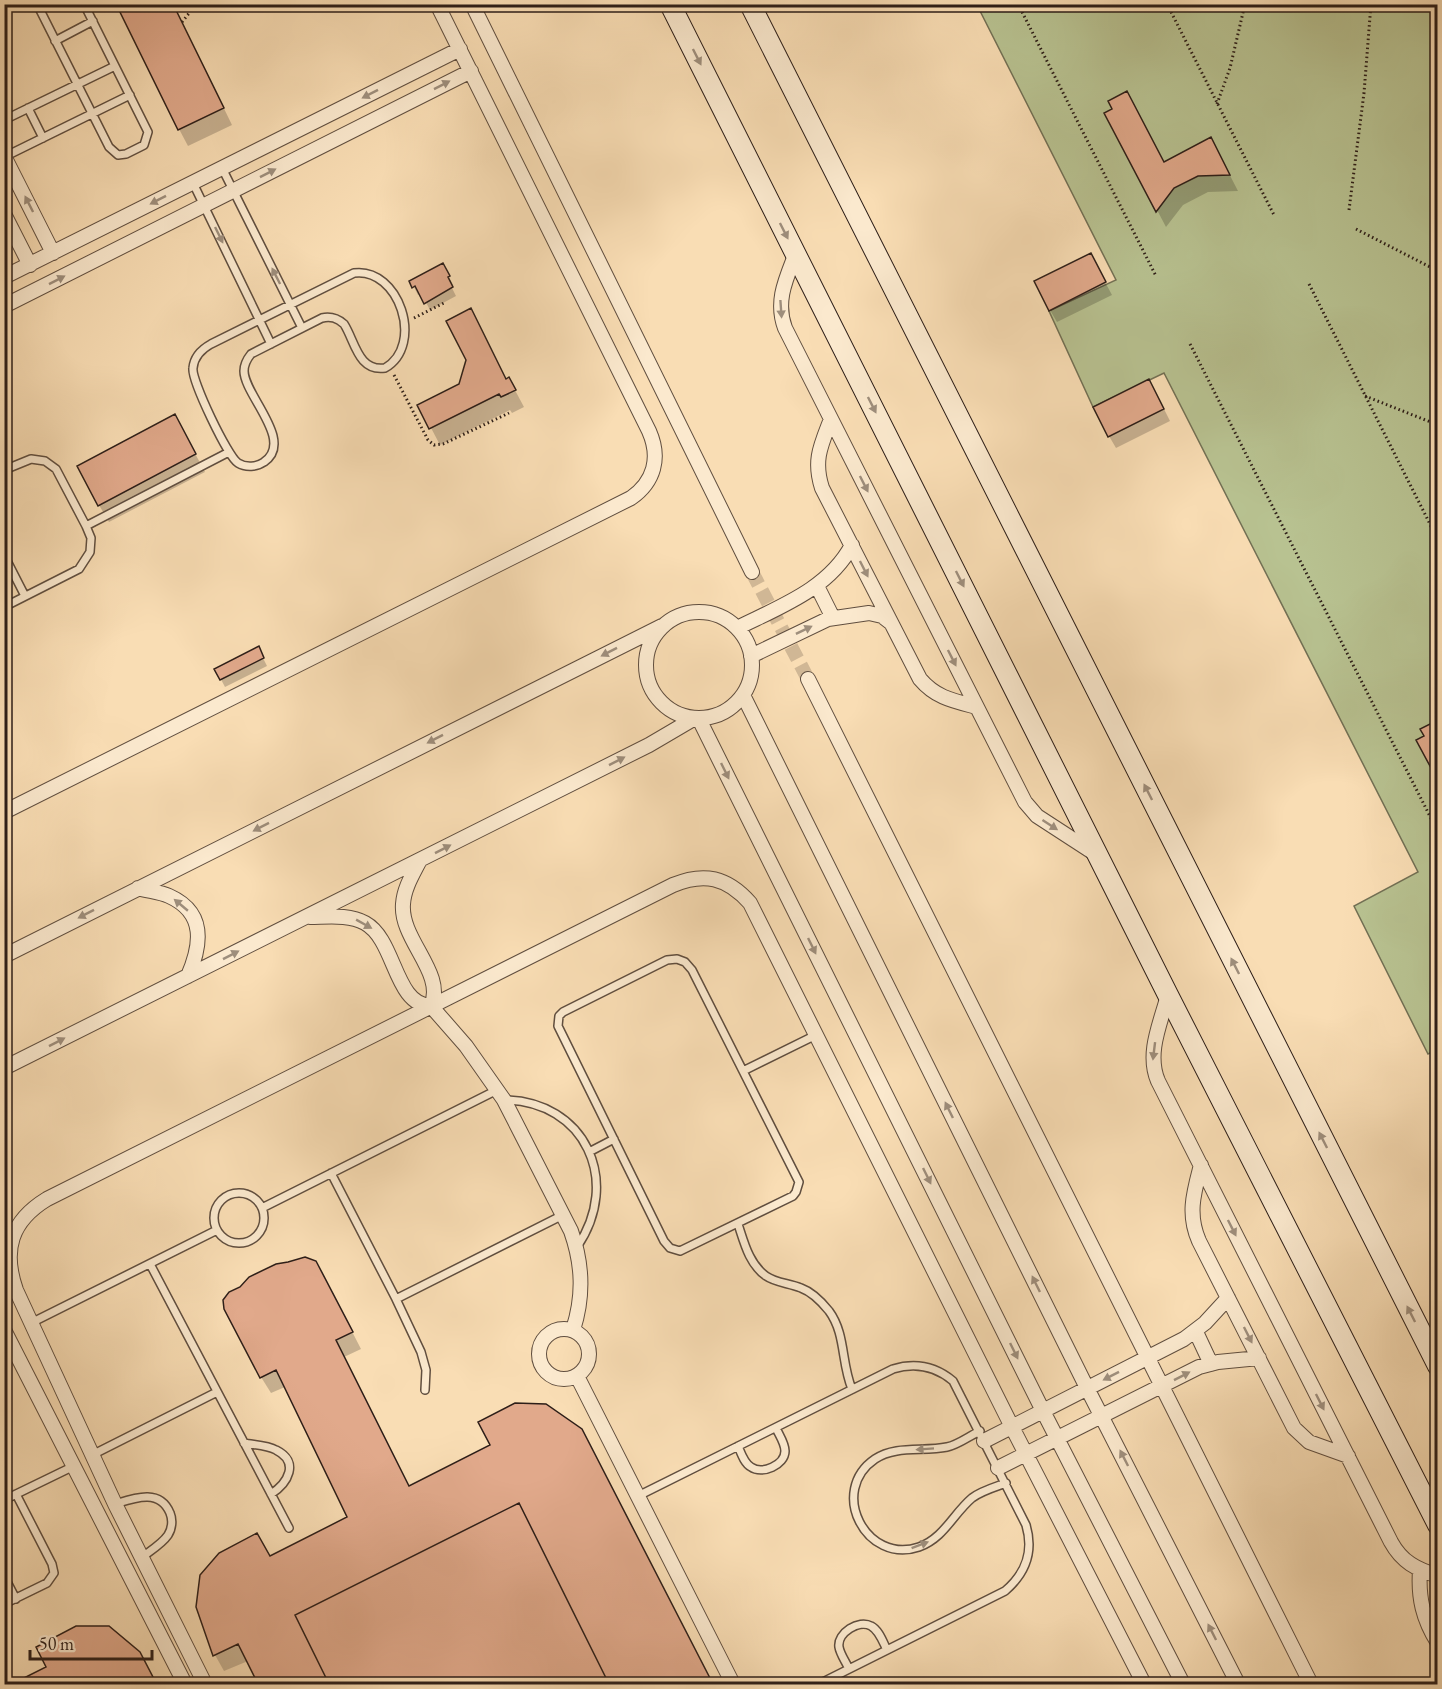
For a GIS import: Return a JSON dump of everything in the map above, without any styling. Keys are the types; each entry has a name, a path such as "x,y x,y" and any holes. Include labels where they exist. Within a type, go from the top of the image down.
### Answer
{"main road":[{"path":"670,4 1437,1525"},
{"path":"750,4 1437,1366"}],"street":[{"path":"4,812 631,498 645,486 650,478 656,459 653,440 437,4"},
{"path":"472,4 752,572"},
{"path":"4,277 459,49"},
{"path":"4,306 471,71"},
{"path":"284,137 295,159"},
{"path":"5,156 53,253"},
{"path":"4,214 30,265"},
{"path":"796,254 781,291 781,316 831,419 1025,802 1030,810 1045,822 1099,856"},
{"path":"831,419 819,453 818,474 822,488 915,670 927,687 943,699 977,707"},
{"path":"737,628 817,586 852,545"},
{"path":"817,586 833,618"},
{"path":"4,956 662,626 679,615 699,612 720,616 737,628 748,645 752,669 749,683 735,705 712,717 697,718 680,715 667,708 656,697 645,668 652,638 662,626"},
{"path":"751,656 822,621 833,618 869,613 882,616 892,624"},
{"path":"808,679 1311,1684"},
{"path":"743,695 1087,1388 1238,1684"},
{"path":"4,1068 665,737 697,718"},
{"path":"697,718 1043,1411 1183,1684"},
{"path":"420,860 406,887 402,905 404,924 402,948 411,998 420,1004 431,1006 466,1046 500,1095 563,1215 577,1247 582,1281 578,1314 573,1330"},
{"path":"205,1684 115,1504 10,1273 9,1255 16,1230 32,1208 47,1199 673,885 686,879 700,877 728,884 750,903 1012,1427 1144,1684"},
{"path":"138,888 169,896 180,902 194,921 199,944 197,956 188,976"},
{"path":"308,916 349,918 365,923 379,935 402,948 434,984 434,999 431,1006"},
{"path":"1168,994 1153,1050 1158,1081 1396,1551 1409,1564 1437,1576"},
{"path":"1201,1165 1192,1199 1191,1219 1199,1241 1289,1418 1301,1436 1319,1447 1348,1456"},
{"path":"982,1436 1012,1427 1196,1332 1228,1298"},
{"path":"565,1329 573,1330 584,1339 590,1352 587,1366 577,1376 562,1380 548,1374 540,1360 539,1353 544,1338 550,1333 565,1329"},
{"path":"4,1330 184,1684"},
{"path":"1196,1332 1211,1364"},
{"path":"998,1468 1211,1364 1259,1358"},
{"path":"577,1376 733,1684"},
{"path":"1420,1570 1419,1589 1422,1610 1437,1643"}],"lane":[{"path":"37,4 109,147 114,153 122,155 140,147 146,141 148,132 84,4"},
{"path":"55,40 93,21"},
{"path":"4,120 115,66"},
{"path":"5,156 130,95"},
{"path":"28,108 43,138"},
{"path":"222,168 302,328"},
{"path":"193,183 272,344"},
{"path":"367,273 380,278 390,287 405,322 405,336 401,349 389,366 375,369 366,365 347,329 339,320 328,317 251,354 244,365 244,371 272,432 273,452 264,462 251,466 237,463 229,452 195,384 193,368 199,353 205,348 290,304 347,275 367,273"},
{"path":"86,526 229,452"},
{"path":"4,470 31,459 45,461 51,465 60,475 91,538 88,558 84,564 73,572 4,607"},
{"path":"4,555 25,597"},
{"path":"667,960 681,960 692,970 743,1071 799,1182 796,1192 793,1196 738,1224 680,1251 670,1248 664,1241 559,1031 558,1021 563,1012 667,960"},
{"path":"743,1071 816,1035"},
{"path":"262,1208 331,1173 500,1095 530,1103 554,1113 574,1130 589,1152 597,1179 597,1194 591,1222 577,1247"},
{"path":"589,1152 614,1139"},
{"path":"331,1173 396,1299 424,1361 425,1390"},
{"path":"246,1194 258,1202 262,1208 264,1221 254,1239 240,1243 227,1240 217,1230 216,1209 225,1198 246,1194"},
{"path":"396,1299 563,1215"},
{"path":"738,1224 752,1261 765,1275 802,1288 819,1300 828,1310 841,1332 846,1374 852,1389"},
{"path":"31,1323 217,1230"},
{"path":"150,1264 289,1528"},
{"path":"638,1496 893,1369 923,1365 953,1381 1006,1483 1029,1536 1029,1556 1020,1575 1005,1591 819,1684"},
{"path":"92,1455 217,1392"},
{"path":"738,1446 747,1465 752,1468 759,1471 778,1464 785,1452 776,1428"},
{"path":"982,1436 948,1447 893,1452 876,1459 860,1473 856,1482 853,1501 860,1523 873,1540 886,1546 909,1549 920,1546 930,1542 947,1527 973,1498 1006,1483"},
{"path":"244,1443 272,1448 287,1459 290,1471 288,1477 281,1487 271,1494"},
{"path":"4,1500 74,1466"},
{"path":"4,1604 47,1583 54,1573 52,1564 16,1494"},
{"path":"115,1504 146,1496 160,1500 169,1510 172,1524 170,1532 166,1538 142,1557"},
{"path":"4,1576 16,1599"},
{"path":"849,1669 839,1649 839,1643 842,1636 852,1628 866,1624 871,1626 877,1631 887,1650"}],"path":[{"path":"182,22 190,12 188,4"},
{"path":"1018,4 1156,276"},
{"path":"1167,4 1274,215"},
{"path":"1217,104 1230,68 1245,4"},
{"path":"1349,210 1364,93 1371,4"},
{"path":"1356,229 1437,270"},
{"path":"1310,284 1437,540"},
{"path":"405,322 444,303"},
{"path":"1190,344 1437,832"},
{"path":"389,366 428,440 434,445 443,444 509,413"},
{"path":"1365,396 1437,425"}],"green space":[{"path":"977,5 1437,5 1438,1049 1428,1054 1354,906 1418,872 1164,373 1093,407 1049,311 1116,280"}],"building":[{"path":"127,4 173,4 224,108 178,130 118,8"},
{"path":"1127,91 1164,162 1211,137 1230,175 1198,176 1174,188 1156,212 1104,113 1112,109 1108,101"},
{"path":"1091,253 1106,282 1049,311 1034,281"},
{"path":"443,263 453,287 424,304 415,286 412,288 409,281"},
{"path":"471,308 506,379 509,377 516,390 501,397 499,394 429,429 417,405 459,384 466,360 446,321"},
{"path":"1149,379 1164,409 1108,437 1093,407"},
{"path":"175,414 196,454 98,506 77,466"},
{"path":"259,646 264,658 220,680 214,669"},
{"path":"1438,720 1438,781 1416,740 1424,736 1420,729"},
{"path":"305,1257 316,1261 353,1332 336,1340 409,1486 490,1445 478,1422 515,1403 546,1404 582,1429 713,1684 609,1684 519,1503 295,1615 329,1684 258,1684 238,1644 213,1656 196,1607 200,1575 219,1553 257,1533 270,1556 347,1517 276,1370 260,1378 224,1309 223,1300 229,1292 240,1287 249,1277 276,1264"},
{"path":"305,1257 316,1261 353,1332 336,1340 409,1486 490,1445 478,1422 515,1403 546,1404 582,1429 713,1684 258,1684 238,1644 213,1656 196,1607 200,1575 219,1553 257,1533 270,1556 347,1517 276,1370 260,1378 224,1309 223,1300 229,1292 240,1287 249,1277 276,1264"},
{"path":"76,1626 109,1626 140,1652 155,1681 148,1684 12,1684 46,1667 36,1647"}],"tunnel":[{"path":"752,572 808,679"}]}
